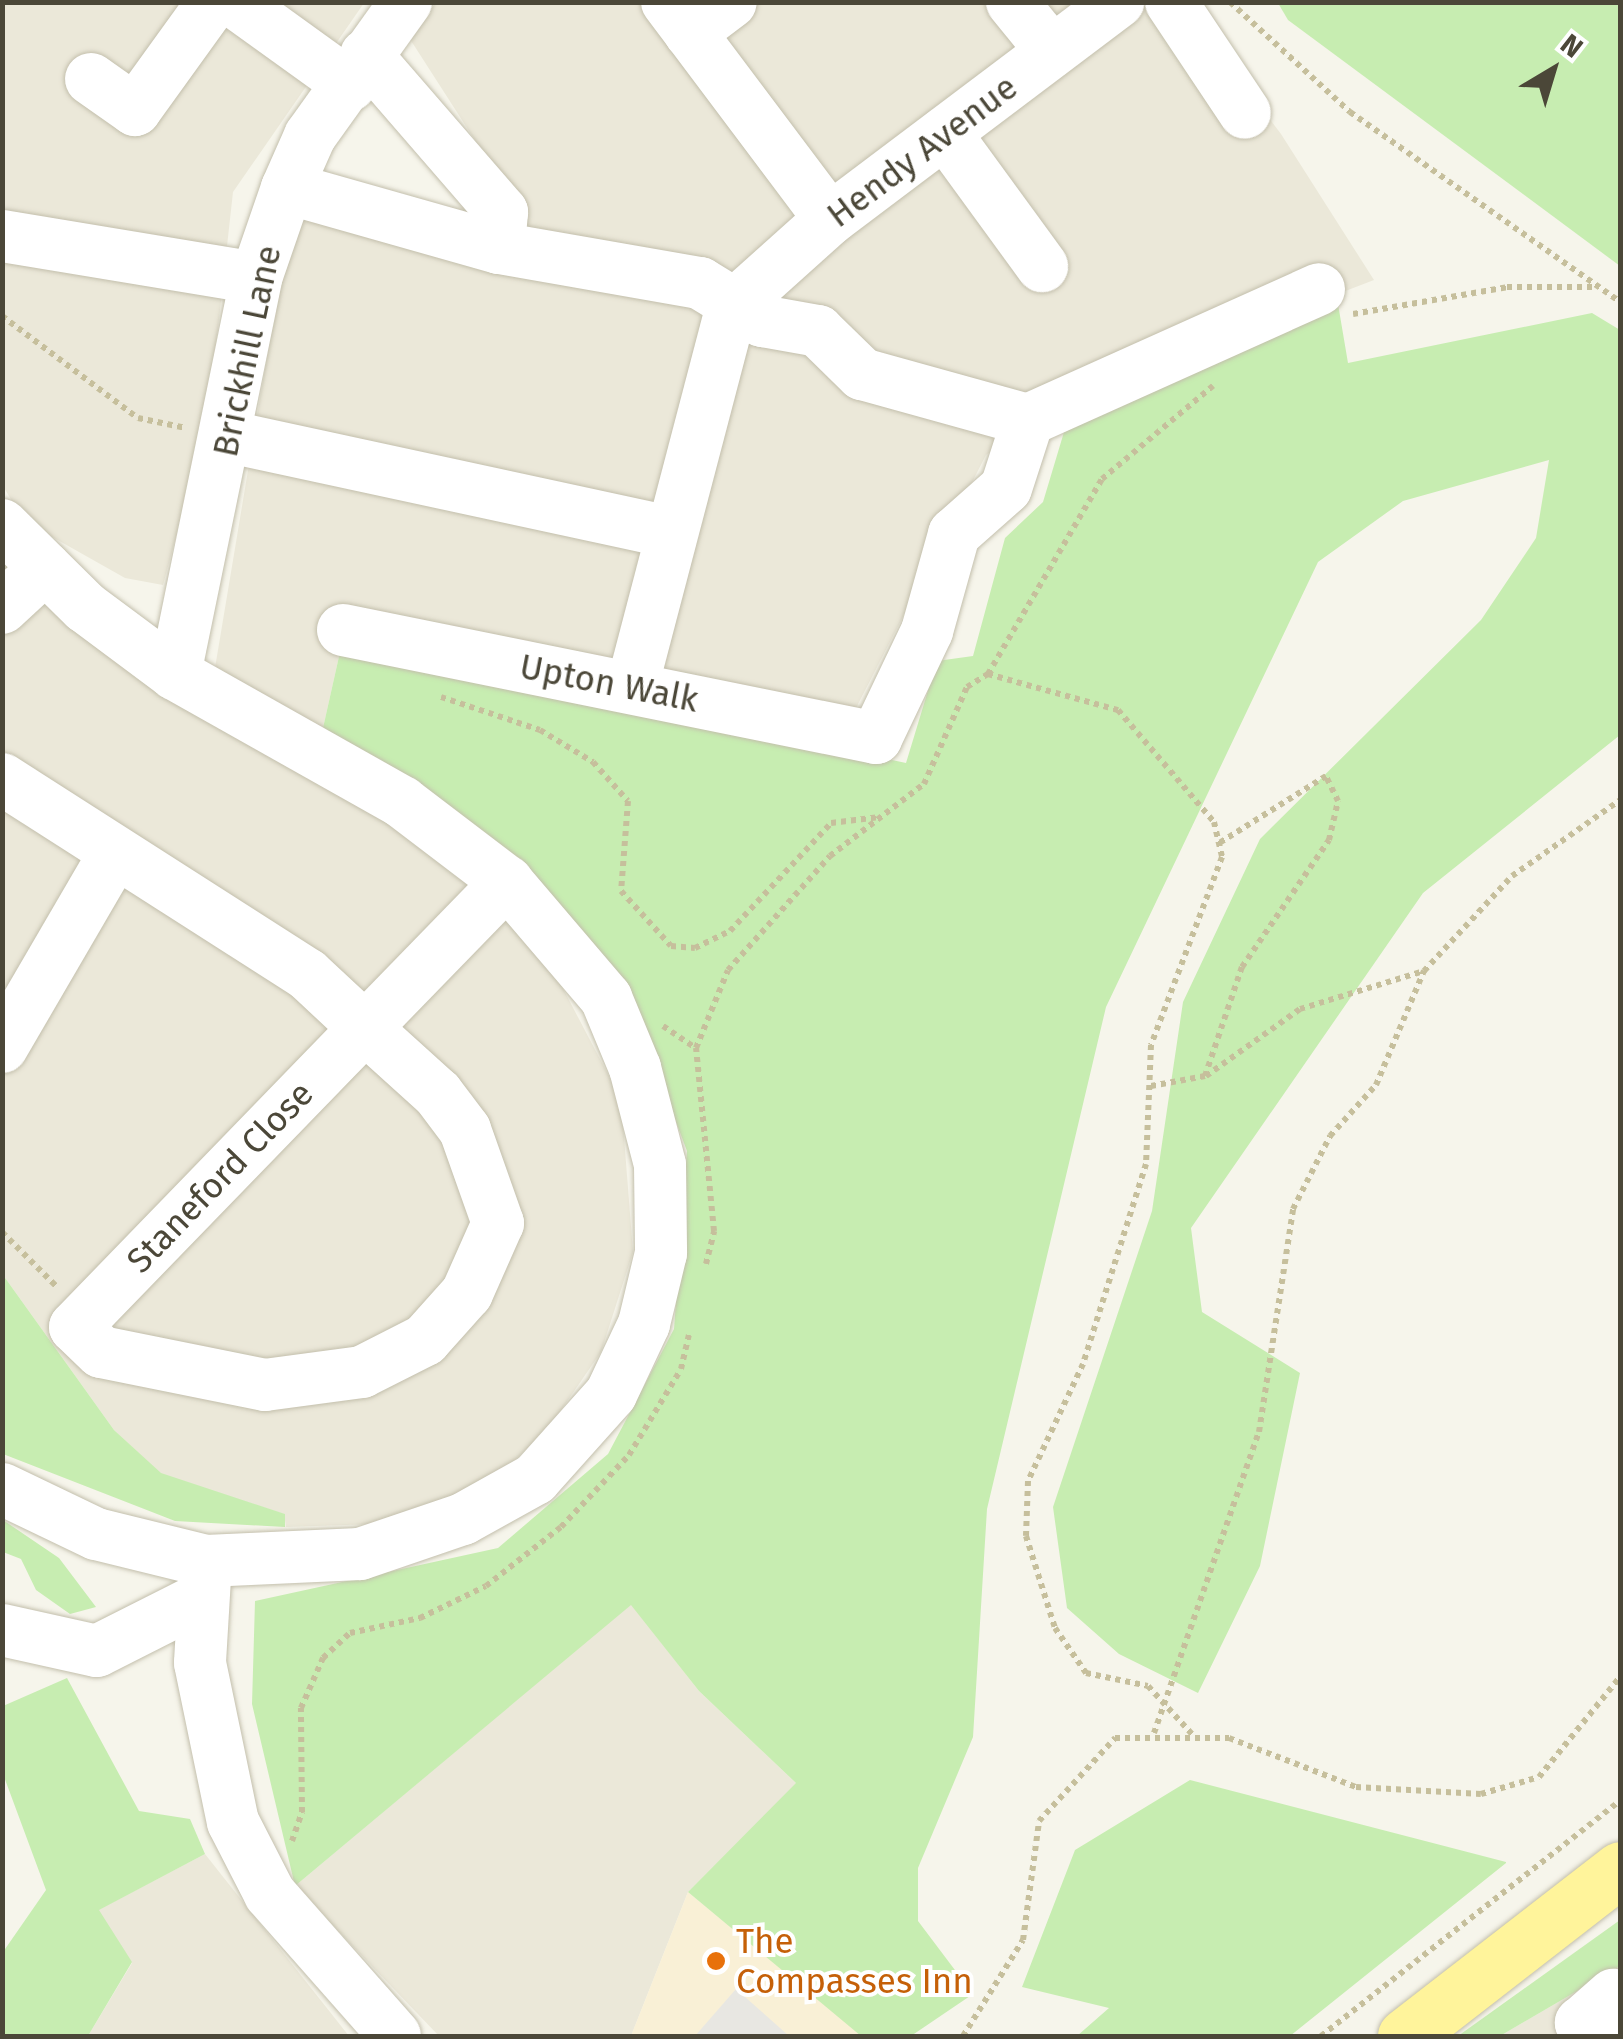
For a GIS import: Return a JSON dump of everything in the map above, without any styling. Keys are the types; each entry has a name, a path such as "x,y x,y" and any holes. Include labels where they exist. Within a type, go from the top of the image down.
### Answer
{"main road":[{"path":"1405,2036 1620,1870"}],"street":[{"path":"92,79 136,110 213,2"},
{"path":"235,2 358,70 502,212 499,248"},
{"name":"Brickhill Lane","path":"175,674 230,436 256,278 286,188 310,136 406,2"},
{"path":"1012,2 1052,51"},
{"name":"Hendy Avenue","path":"732,307 830,219 1118,2"},
{"path":"1171,2 1246,112"},
{"path":"696,13 830,219"},
{"path":"945,133 1042,266"},
{"path":"286,188 499,248 700,283 732,307 818,331 862,374 1028,420 1330,305"},
{"path":"2,236 256,278"},
{"path":"632,687 668,532 732,307"},
{"name":"Upton Walk","path":"342,630 876,738 927,631 954,534 1006,488 1028,420"},
{"path":"230,436 668,532"},
{"path":"2,524 46,568 175,674 402,802 508,882 606,998 635,1068 660,1165 661,1253 644,1324 611,1394 535,1479 463,1519 360,1554 203,1580 97,1651 2,1630"},
{"path":"2,608 46,568"},
{"path":"2,779 307,974 465,1130 498,1223 467,1293 425,1340 362,1372 265,1386 101,1352 80,1322"},
{"path":"2,1047 115,853"},
{"name":"Staneford Close","path":"80,1322 508,882"},
{"path":"2,1489 203,1580"},
{"path":"203,1580 200,1664 234,1822 270,1894 394,2036"}],"path":[{"path":"1230,2 1350,112 1620,302"},
{"path":"1330,305 1508,288 1596,287"},
{"path":"2,316 138,418 230,436"},
{"path":"1192,1734 1148,1686 1086,1674 1044,1603 1026,1536 1028,1481 1083,1364 1146,1164 1152,1045 1219,844 1214,822 1118,710 988,674 1102,479 1218,382"},
{"path":"435,695 540,730 593,762 628,801 622,891 671,946 695,948 730,931 831,823 881,817"},
{"path":"1205,1076 1242,968 1328,840 1338,802 1326,776 1219,844"},
{"path":"1154,1734 1168,1708 1259,1432 1293,1210 1330,1136 1376,1085 1424,971 1512,876 1620,800"},
{"path":"1151,1086 1205,1076 1300,1009 1424,971"},
{"path":"2,1232 80,1322"},
{"path":"962,2036 1023,1940 1038,1820 1086,1760 1115,1738 1192,1734 1356,1786 1513,1790 1539,1777 1620,1677"},
{"path":"1321,2036 1620,1801"}],"shaded area":[{"path":"3,3 364,3 233,192 208,418 163,585 125,578 24,521 3,486"},
{"path":"436,3 1190,3 1184,7 1281,134 1374,280 1064,399 986,455 838,743 342,643 323,728 215,668 291,213 523,215 408,36"},
{"path":"2,538 397,812 529,924 621,1099 633,1252 601,1352 548,1429 485,1488 405,1523 286,1527 284,1514 161,1474 114,1430 3,1275"},
{"path":"631,1604 699,1691 797,1784 688,1892 631,2036 439,2036 295,1886"},
{"path":"205,1854 349,2036 88,2036 132,1963 98,1910"},
{"name":"The Compasses Inn","path":"688,1892 863,2036 631,2036"},
{"path":"1620,1966 1620,2036 1500,2036"},
{"path":"736,1989 789,2036 695,2036"}],"green space":[{"path":"1278,3 1620,3 1620,266 1288,20"},
{"path":"1338,304 1348,363 1592,313 1620,330 1620,735 1423,893 1191,1228 1202,1312 1300,1373 1260,1566 1198,1693 1119,1654 1067,1608 1053,1507 1152,1211 1183,1002 1260,839 1481,620 1536,538 1549,460 1403,501 1318,562 1106,1007 987,1509 973,1737 918,1868 918,1921 973,1994 911,2036 861,2036 688,1892 796,1783 699,1691 631,1605 295,1886 252,1704 255,1601 498,1548 608,1454 674,1329 687,1151 624,984 323,728 342,643 906,763 937,661 973,656 1005,538 1043,502 1064,432"},
{"path":"3,1275 114,1430 161,1473 285,1514 285,1527 175,1521 3,1454"},
{"path":"3,1520 59,1558 96,1607 70,1614 36,1590 21,1559 3,1552"},
{"path":"67,1678 139,1811 190,1819 205,1854 99,1910 132,1962 88,2036 3,2036 3,1952 46,1890 3,1774 3,1706"},
{"path":"1190,1780 1506,1863 1290,2036 1077,2036 1109,2008 1022,1987 1075,1850"},
{"path":"1620,1920 1620,1966 1500,2036 1458,2036"}],"place":[{"name":"The Compasses Inn","path":"716,1961"}]}
